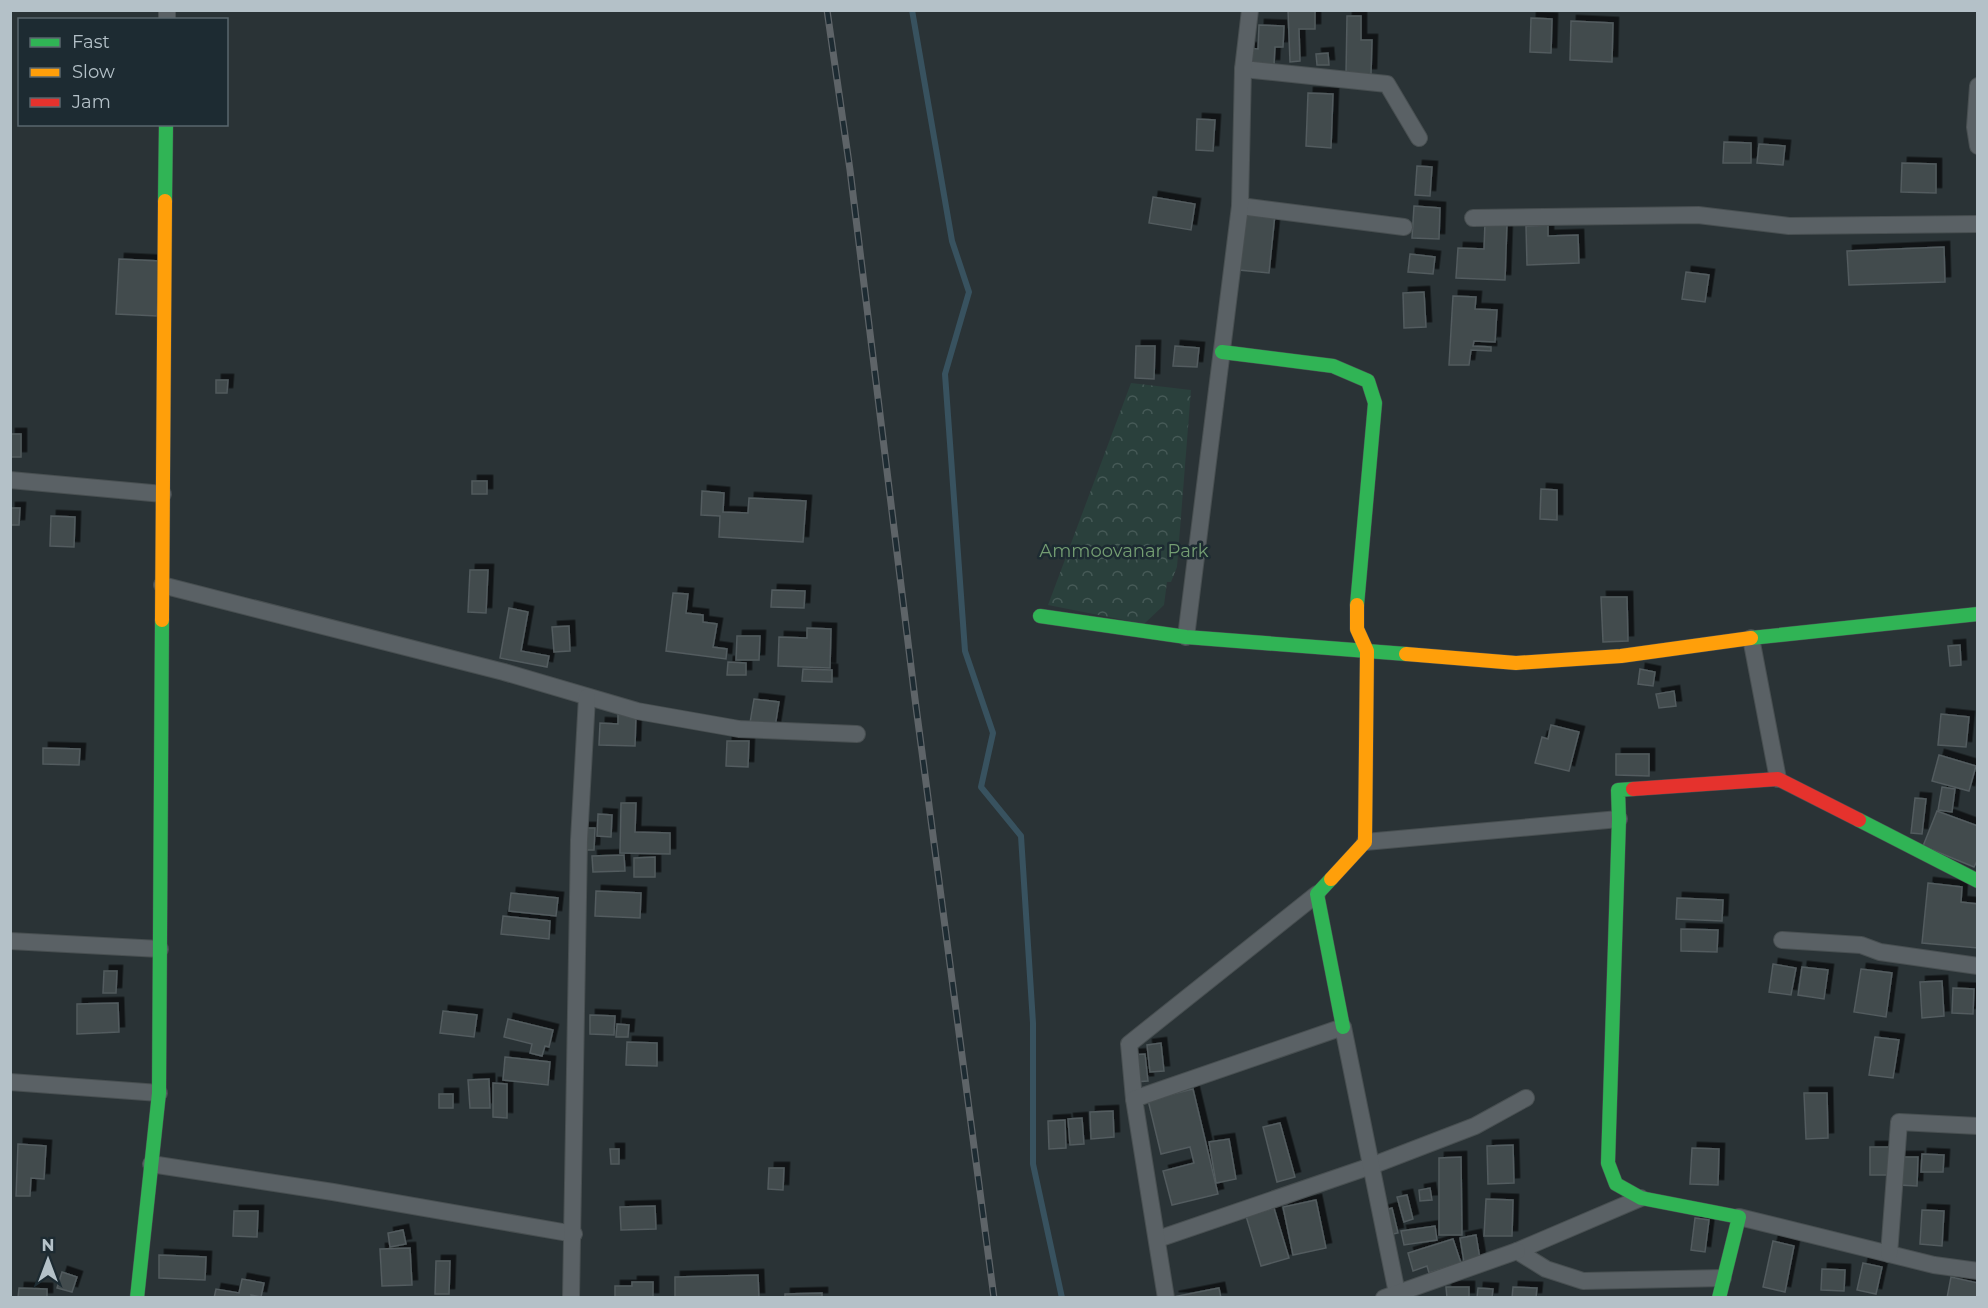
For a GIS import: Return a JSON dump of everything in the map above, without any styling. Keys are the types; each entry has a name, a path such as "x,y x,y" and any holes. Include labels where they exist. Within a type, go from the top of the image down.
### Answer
{"street":[{"path":"1186,638 1240,206 1243,69 1250,10"},
{"path":"1243,69 1387,84 1419,138"},
{"path":"1977,86 1975,127 1977,146"},
{"path":"137,1298 159,1093 165,126"},
{"path":"1240,206 1404,227"},
{"path":"1473,218 1698,215 1789,226 1977,224"},
{"path":"1166,1298 1134,1099 1129,1044 1317,894 1365,842 1367,651 1357,629 1357,597 1375,403 1368,381 1333,366 1222,352"},
{"path":"10,480 163,494"},
{"path":"162,585 504,672 637,711 739,729 857,734"},
{"path":"1040,616 1186,638 1516,663 1621,656 1751,638 1977,614"},
{"path":"1751,638 1778,779"},
{"path":"571,1298 574,1234 579,840 587,697"},
{"path":"1977,881 1778,779 1618,790 1608,1163 1616,1184 1641,1198 1739,1216 1934,1265 1977,1271"},
{"path":"1365,842 1619,819"},
{"path":"1317,894 1371,1166 1390,1295 1517,1251 1641,1198"},
{"path":"1782,940 1861,945 1880,952 1977,966"},
{"path":"10,941 160,949"},
{"path":"1134,1099 1342,1027"},
{"path":"10,1082 159,1093"},
{"path":"1158,1239 1371,1166 1475,1126 1526,1098"},
{"path":"1889,1254 1899,1122 1977,1126"},
{"path":"151,1164 333,1192 574,1234"},
{"path":"1719,1298 1739,1216"},
{"path":"1517,1251 1546,1269 1583,1281 1723,1278"}],"green space":[{"name":"Ammoovanar Park","path":"1131,383 1191,390 1177,567 1171,582 1167,582 1164,605 1144,624 1048,605"}],"building":[{"path":"1288,10 1315,10 1315,29 1299,29 1300,61 1290,62"},
{"path":"1347,16 1361,16 1361,40 1372,40 1371,74 1346,74"},
{"path":"1531,18 1552,19 1551,53 1530,52"},
{"path":"1571,21 1613,23 1612,62 1570,60"},
{"path":"1259,25 1284,26 1283,47 1275,47 1274,65 1249,64 1249,48 1258,49"},
{"path":"1328,53 1329,65 1317,65 1316,54"},
{"path":"1308,93 1333,94 1331,148 1306,146"},
{"path":"1197,119 1215,120 1213,151 1196,150"},
{"path":"1724,142 1751,143 1751,163 1723,163"},
{"path":"1759,144 1785,146 1783,165 1757,163"},
{"path":"1902,163 1936,164 1936,193 1901,192"},
{"path":"1417,166 1432,167 1430,196 1415,195"},
{"path":"1153,197 1195,204 1191,230 1149,223"},
{"path":"1414,206 1440,208 1439,239 1412,238"},
{"path":"1246,211 1275,214 1269,273 1239,270"},
{"path":"1485,222 1507,223 1505,280 1456,278 1458,248 1484,249"},
{"path":"1548,225 1548,236 1578,235 1579,263 1527,265 1526,226"},
{"path":"1944,247 1945,282 1849,285 1847,251"},
{"path":"1410,254 1435,257 1433,274 1408,272"},
{"path":"119,259 160,261 157,316 116,314"},
{"path":"1686,272 1709,275 1705,302 1682,299"},
{"path":"1424,292 1426,327 1404,328 1403,293"},
{"path":"1453,296 1476,297 1475,309 1497,310 1495,342 1474,341 1473,346 1491,347 1491,351 1471,350 1469,365 1449,365"},
{"path":"1136,346 1155,346 1154,379 1135,378"},
{"path":"1175,346 1199,348 1197,367 1173,366"},
{"path":"216,380 228,380 227,393 216,393"},
{"path":"10,434 21,434 21,457 10,457"},
{"path":"472,481 487,481 487,494 472,494"},
{"path":"1541,489 1557,490 1557,520 1540,519"},
{"path":"702,491 724,493 723,512 748,513 749,498 806,501 803,542 719,537 720,516 701,515"},
{"path":"10,508 20,508 19,525 10,525"},
{"path":"51,516 75,517 74,547 50,546"},
{"path":"470,570 488,570 486,613 468,612"},
{"path":"772,590 805,591 804,608 771,607"},
{"path":"673,593 688,594 686,613 703,615 703,622 717,624 713,647 727,649 726,659 666,651"},
{"path":"1601,597 1627,597 1628,641 1603,642"},
{"path":"509,608 528,612 521,651 549,656 547,667 500,658"},
{"path":"569,626 570,651 554,652 552,627"},
{"path":"807,628 831,629 830,668 778,666 779,637 807,638"},
{"path":"737,636 760,636 759,660 736,660"},
{"path":"1960,645 1961,665 1950,666 1948,646"},
{"path":"728,662 746,663 746,675 727,675"},
{"path":"803,669 832,670 832,682 802,681"},
{"path":"1640,669 1655,672 1653,686 1638,684"},
{"path":"1674,691 1676,706 1659,708 1656,694"},
{"path":"754,699 779,702 775,727 750,723"},
{"path":"618,714 636,715 635,746 599,745 600,723 618,724"},
{"path":"1941,714 1969,717 1966,747 1938,745"},
{"path":"1551,725 1579,732 1569,771 1535,763 1542,737 1548,739"},
{"path":"727,741 749,741 748,767 726,766"},
{"path":"43,748 80,749 79,765 43,764"},
{"path":"1616,754 1649,754 1649,776 1616,775"},
{"path":"1939,755 1976,766 1969,791 1932,781"},
{"path":"1942,787 1955,789 1952,812 1938,810"},
{"path":"1915,798 1926,799 1922,834 1911,833"},
{"path":"621,803 636,803 635,832 670,833 670,854 620,853"},
{"path":"1937,811 1978,826 1978,859 1974,867 1923,846"},
{"path":"598,814 612,815 611,837 597,836"},
{"path":"580,828 595,828 594,850 579,850"},
{"path":"624,855 625,871 593,872 592,856"},
{"path":"655,857 655,877 634,877 634,858"},
{"path":"1928,883 1962,887 1961,902 1978,904 1978,948 1922,943"},
{"path":"596,891 641,893 640,918 595,916"},
{"path":"511,893 558,898 556,916 509,911"},
{"path":"1677,898 1723,900 1722,921 1676,919"},
{"path":"503,916 550,921 549,939 501,934"},
{"path":"1681,929 1718,930 1717,952 1681,951"},
{"path":"1773,964 1796,968 1791,995 1769,992"},
{"path":"1802,967 1828,970 1824,999 1798,995"},
{"path":"1861,969 1892,973 1886,1017 1854,1012"},
{"path":"104,971 117,971 116,993 103,993"},
{"path":"1942,981 1944,1016 1922,1018 1920,982"},
{"path":"1953,988 1974,989 1973,1014 1952,1013"},
{"path":"118,1003 119,1032 77,1034 77,1004"},
{"path":"443,1011 477,1015 474,1037 440,1033"},
{"path":"590,1015 615,1016 614,1035 590,1034"},
{"path":"508,1019 553,1030 549,1047 545,1046 542,1056 530,1053 532,1044 504,1037"},
{"path":"617,1024 629,1025 628,1037 616,1037"},
{"path":"1875,1037 1899,1040 1893,1078 1869,1075"},
{"path":"627,1042 657,1043 657,1066 626,1065"},
{"path":"1161,1043 1164,1071 1150,1072 1147,1045"},
{"path":"1145,1054 1148,1081 1134,1082 1131,1055"},
{"path":"505,1057 550,1062 548,1085 503,1080"},
{"path":"489,1079 490,1108 470,1108 468,1080"},
{"path":"493,1083 507,1084 507,1118 493,1117"},
{"path":"1193,1089 1218,1194 1172,1205 1163,1171 1194,1163 1190,1147 1161,1154 1148,1100"},
{"path":"1804,1093 1827,1093 1828,1138 1806,1139"},
{"path":"439,1094 453,1094 453,1108 439,1108"},
{"path":"1113,1111 1114,1137 1091,1139 1090,1112"},
{"path":"1082,1118 1084,1144 1070,1145 1068,1119"},
{"path":"1065,1120 1066,1148 1049,1149 1048,1121"},
{"path":"1280,1123 1295,1177 1277,1182 1263,1127"},
{"path":"1229,1139 1236,1179 1216,1183 1209,1142"},
{"path":"18,1144 46,1146 44,1179 31,1178 30,1196 16,1196"},
{"path":"1513,1145 1514,1183 1488,1184 1487,1146"},
{"path":"1870,1147 1889,1147 1888,1175 1870,1175"},
{"path":"1692,1148 1719,1149 1718,1185 1690,1184"},
{"path":"610,1149 619,1149 619,1164 611,1164"},
{"path":"1922,1154 1944,1155 1943,1172 1921,1172"},
{"path":"1461,1157 1462,1235 1439,1235 1439,1158"},
{"path":"1899,1157 1918,1157 1917,1186 1899,1185"},
{"path":"769,1168 784,1168 783,1190 768,1189"},
{"path":"1430,1188 1432,1200 1420,1201 1419,1190"},
{"path":"1407,1195 1413,1219 1404,1222 1397,1197"},
{"path":"1486,1199 1513,1200 1512,1236 1484,1236"},
{"path":"1316,1200 1326,1248 1293,1255 1283,1207"},
{"path":"655,1206 656,1229 621,1230 620,1207"},
{"path":"1274,1208 1289,1258 1261,1266 1246,1216"},
{"path":"1392,1208 1398,1233 1388,1235 1382,1211"},
{"path":"1922,1210 1944,1211 1942,1246 1920,1244"},
{"path":"234,1211 258,1211 257,1237 233,1236"},
{"path":"1695,1218 1709,1220 1705,1252 1691,1250"},
{"path":"1435,1226 1437,1240 1404,1245 1401,1231"},
{"path":"403,1230 406,1244 390,1247 388,1233"},
{"path":"1476,1235 1480,1259 1464,1262 1460,1238"},
{"path":"1453,1239 1461,1263 1429,1273 1427,1266 1413,1271 1408,1253"},
{"path":"1773,1241 1794,1246 1785,1292 1763,1287"},
{"path":"410,1248 412,1285 382,1286 380,1249"},
{"path":"159,1255 206,1257 205,1280 159,1278"},
{"path":"436,1261 450,1261 449,1294 435,1294"},
{"path":"1863,1263 1882,1267 1876,1294 1857,1290"},
{"path":"1822,1269 1845,1270 1844,1291 1821,1290"},
{"path":"62,1272 77,1277 72,1292 57,1288"},
{"path":"758,1275 759,1298 675,1298 675,1277"},
{"path":"1951,1277 1978,1283 1978,1298 1947,1298"},
{"path":"242,1279 264,1283 261,1297 251,1295 251,1298 214,1298 216,1289 239,1293"},
{"path":"632,1282 653,1282 653,1298 615,1298 615,1286 632,1286"},
{"path":"1446,1287 1469,1287 1469,1298 1447,1298"},
{"path":"1513,1287 1537,1288 1536,1298 1512,1298"},
{"path":"19,1288 47,1289 47,1298 18,1298"},
{"path":"1219,1288 1221,1298 1173,1297"},
{"path":"1478,1288 1493,1289 1492,1298 1477,1298"},
{"path":"822,1293 822,1298 785,1298 785,1294"}],"waterway":[{"path":"912,10 952,241 969,292 945,374 965,651 993,733 981,787 1021,836 1033,1023 1033,1164 1062,1298"}],"railway":[{"path":"827,10 850,170 915,699 994,1298"}],"traffic: fast":[{"path":"165,201 166,126"},
{"path":"1222,352 1333,366 1368,381 1375,403 1357,605"},
{"path":"1751,638 1978,614"},
{"path":"1040,616 1186,637 1406,654"},
{"path":"137,1298 159,1093 162,620"},
{"path":"1633,789 1618,790 1608,1163 1616,1184 1641,1198 1739,1217 1719,1298"},
{"path":"1859,820 1978,881"},
{"path":"1331,879 1317,894 1343,1027"}],"traffic: slow":[{"path":"162,620 165,201"},
{"path":"1331,879 1365,842 1367,651 1357,629 1357,605"},
{"path":"1406,654 1516,663 1621,656 1751,638"}],"traffic: jam":[{"path":"1633,789 1778,779 1859,820"}]}
